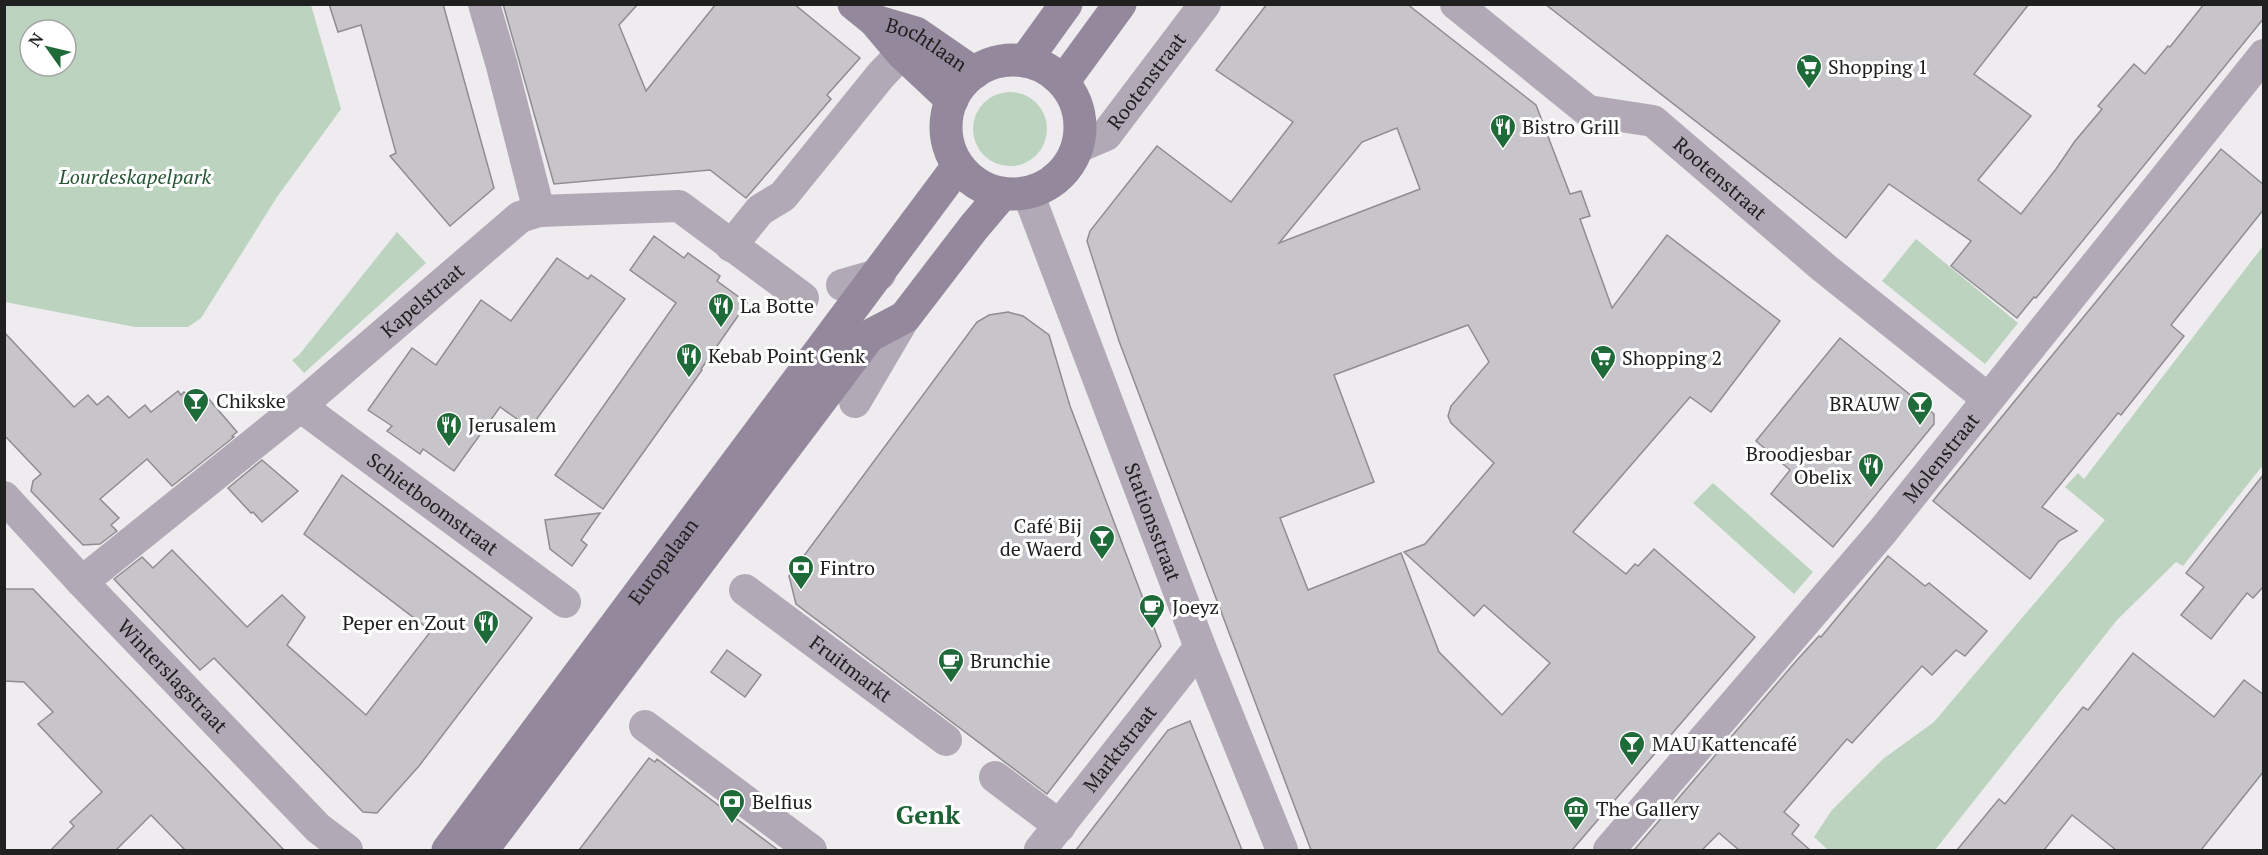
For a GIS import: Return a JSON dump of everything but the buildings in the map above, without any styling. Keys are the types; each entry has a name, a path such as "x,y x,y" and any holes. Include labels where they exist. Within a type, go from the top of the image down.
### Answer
{"main road":[{"path":"1025,61 1066,4"},
{"path":"1063,82 1120,4"},
{"name":"Bochtlaan","path":"865,13 902,53 952,100"},
{"name":"Bochtlaan","path":"865,13 916,33 974,73"},
{"name":"Europalaan","path":"482,850 869,336 905,317 974,226 1027,208 1044,187 1059,177 1071,163 1078,147 1081,124 1076,101 1063,82 1040,66 1025,61 1007,60 989,64 961,84 952,100 947,116 946,134 950,151 958,166 971,180 1027,208"},
{"name":"Europalaan","path":"448,850 880,274 958,166"}],"street":[{"path":"484,4 539,212"},
{"name":"Rootenstraat","path":"1078,147 1106,135 1204,4"},
{"name":"Rootenstraat","path":"1456,4 1588,111 1653,121 1836,276 1978,391"},
{"path":"731,246 760,210 783,196 881,75 902,53"},
{"name":"Molenstraat","path":"1609,850 1831,593 1978,391 2264,55"},
{"name":"Kapelstraat","path":"82,582 300,406 520,217 539,212 679,206 803,298"},
{"name":"Stationsstraat","path":"1027,208 1282,850"},
{"path":"842,285 880,274"},
{"name":"Europalaan","path":"855,402 905,317"},
{"name":"Schietboomstraat","path":"300,406 565,602"},
{"name":"Winterslagstraat","path":"4,497 82,582 318,828 347,850"},
{"name":"Fruitmarkt","path":"751,594 946,740"},
{"name":"Marktstraat","path":"1040,850 1200,647"},
{"path":"645,726 810,850"},
{"path":"995,777 1060,826"}],"green space":[{"name":"Lourdeskapelpark","path":"4,5 311,5 341,109 277,197 201,318 188,327 135,327 5,302"},
{"path":"1010,92 1024,95 1036,103 1044,115 1047,129 1044,143 1036,155 1024,163 1010,166 996,163 984,155 976,143 973,129 976,115 984,103 996,95"},
{"path":"397,232 426,263 304,373 292,360 299,355"},
{"path":"1916,239 2018,323 1985,364 1882,281"},
{"path":"2263,246 2263,465 2183,566 2176,562 2117,620 1935,850 1828,850 1814,837 1832,810 1883,759 1934,722 2105,520 2065,487 2078,473 2084,479"},
{"path":"1713,483 1813,572 1794,594 1693,503"}],"place":[{"name":"Shopping 1","path":"1809,90"},
{"name":"Bistro Grill","path":"1503,150"},
{"name":"La Botte","path":"721,329"},
{"name":"Kebab Point Genk","path":"689,379"},
{"name":"Shopping 2","path":"1603,381"},
{"name":"Chikske","path":"196,424"},
{"name":"BRAUW","path":"1920,427"},
{"name":"Jerusalem","path":"449,448"},
{"name":"Broodjesbar Obelix","path":"1871,489"},
{"name":"Café Bij de Waerd","path":"1102,561"},
{"name":"Fintro","path":"801,591"},
{"name":"Joeyz","path":"1152,630"},
{"name":"Peper en Zout","path":"486,646"},
{"name":"Brunchie","path":"951,684"},
{"name":"MAU Kattencafé","path":"1632,767"},
{"name":"Belfius","path":"732,825"},
{"name":"The Gallery","path":"1576,832"}],"district":[{"name":"Genk","path":"928,815"}]}
